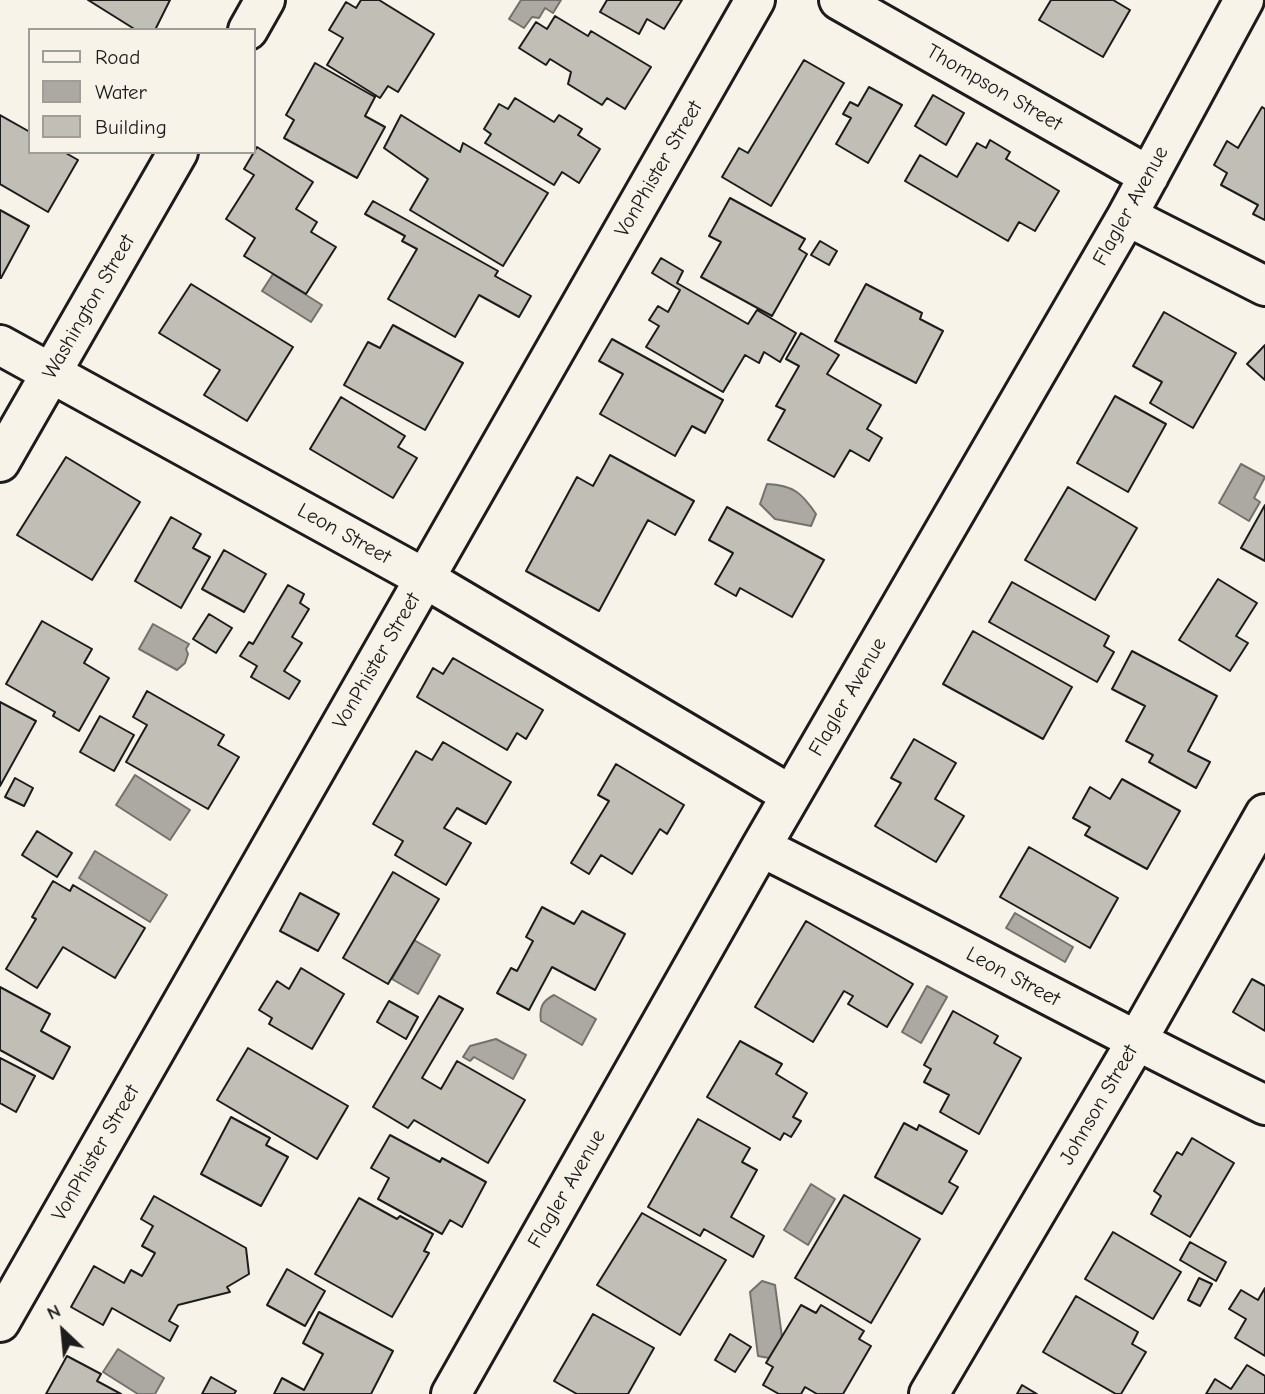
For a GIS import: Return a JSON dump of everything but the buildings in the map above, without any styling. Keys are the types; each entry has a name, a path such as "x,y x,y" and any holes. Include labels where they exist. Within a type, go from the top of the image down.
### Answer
{"street":[{"path":"249,28 265,0"},
{"name":"VonPhister Street","path":"0,1322 755,0"},
{"name":"Thompson Street","path":"839,0 1149,176"},
{"name":"Flagler Avenue","path":"451,1394 761,846 1127,216 1244,0"},
{"name":"Washington Street","path":"0,462 177,154"},
{"path":"1127,216 1265,286"},
{"name":"Leon Street","path":"0,345 424,579 791,795"},
{"name":"Johnson Street","path":"929,1394 1136,1042 1265,814"},
{"name":"Leon Street","path":"761,846 1136,1042 1265,1105"}],"water":[{"path":"521,0 561,0 553,13 545,8 539,18 532,17 524,28 509,19"},
{"path":"273,274 322,305 311,322 262,291"},
{"path":"1241,464 1265,477 1254,498 1260,502 1249,521 1219,503"},
{"path":"767,484 796,491 816,514 811,526 775,519 760,504"},
{"path":"153,624 189,644 185,663 177,670 139,649"},
{"path":"135,775 190,810 170,840 116,805"},
{"path":"95,851 167,895 150,922 79,878"},
{"path":"1015,913 1073,947 1065,962 1006,928"},
{"path":"414,940 440,955 418,994 392,979"},
{"path":"927,986 947,997 921,1043 902,1032"},
{"path":"554,995 596,1019 582,1045 541,1021 542,1005"},
{"path":"496,1039 526,1055 513,1079 474,1057 470,1061 463,1057 470,1046"},
{"path":"811,1184 835,1199 808,1245 784,1230"},
{"path":"762,1281 775,1285 782,1337 769,1358 758,1356 750,1292"},
{"path":"118,1349 164,1378 155,1394 138,1394 103,1372"}]}
